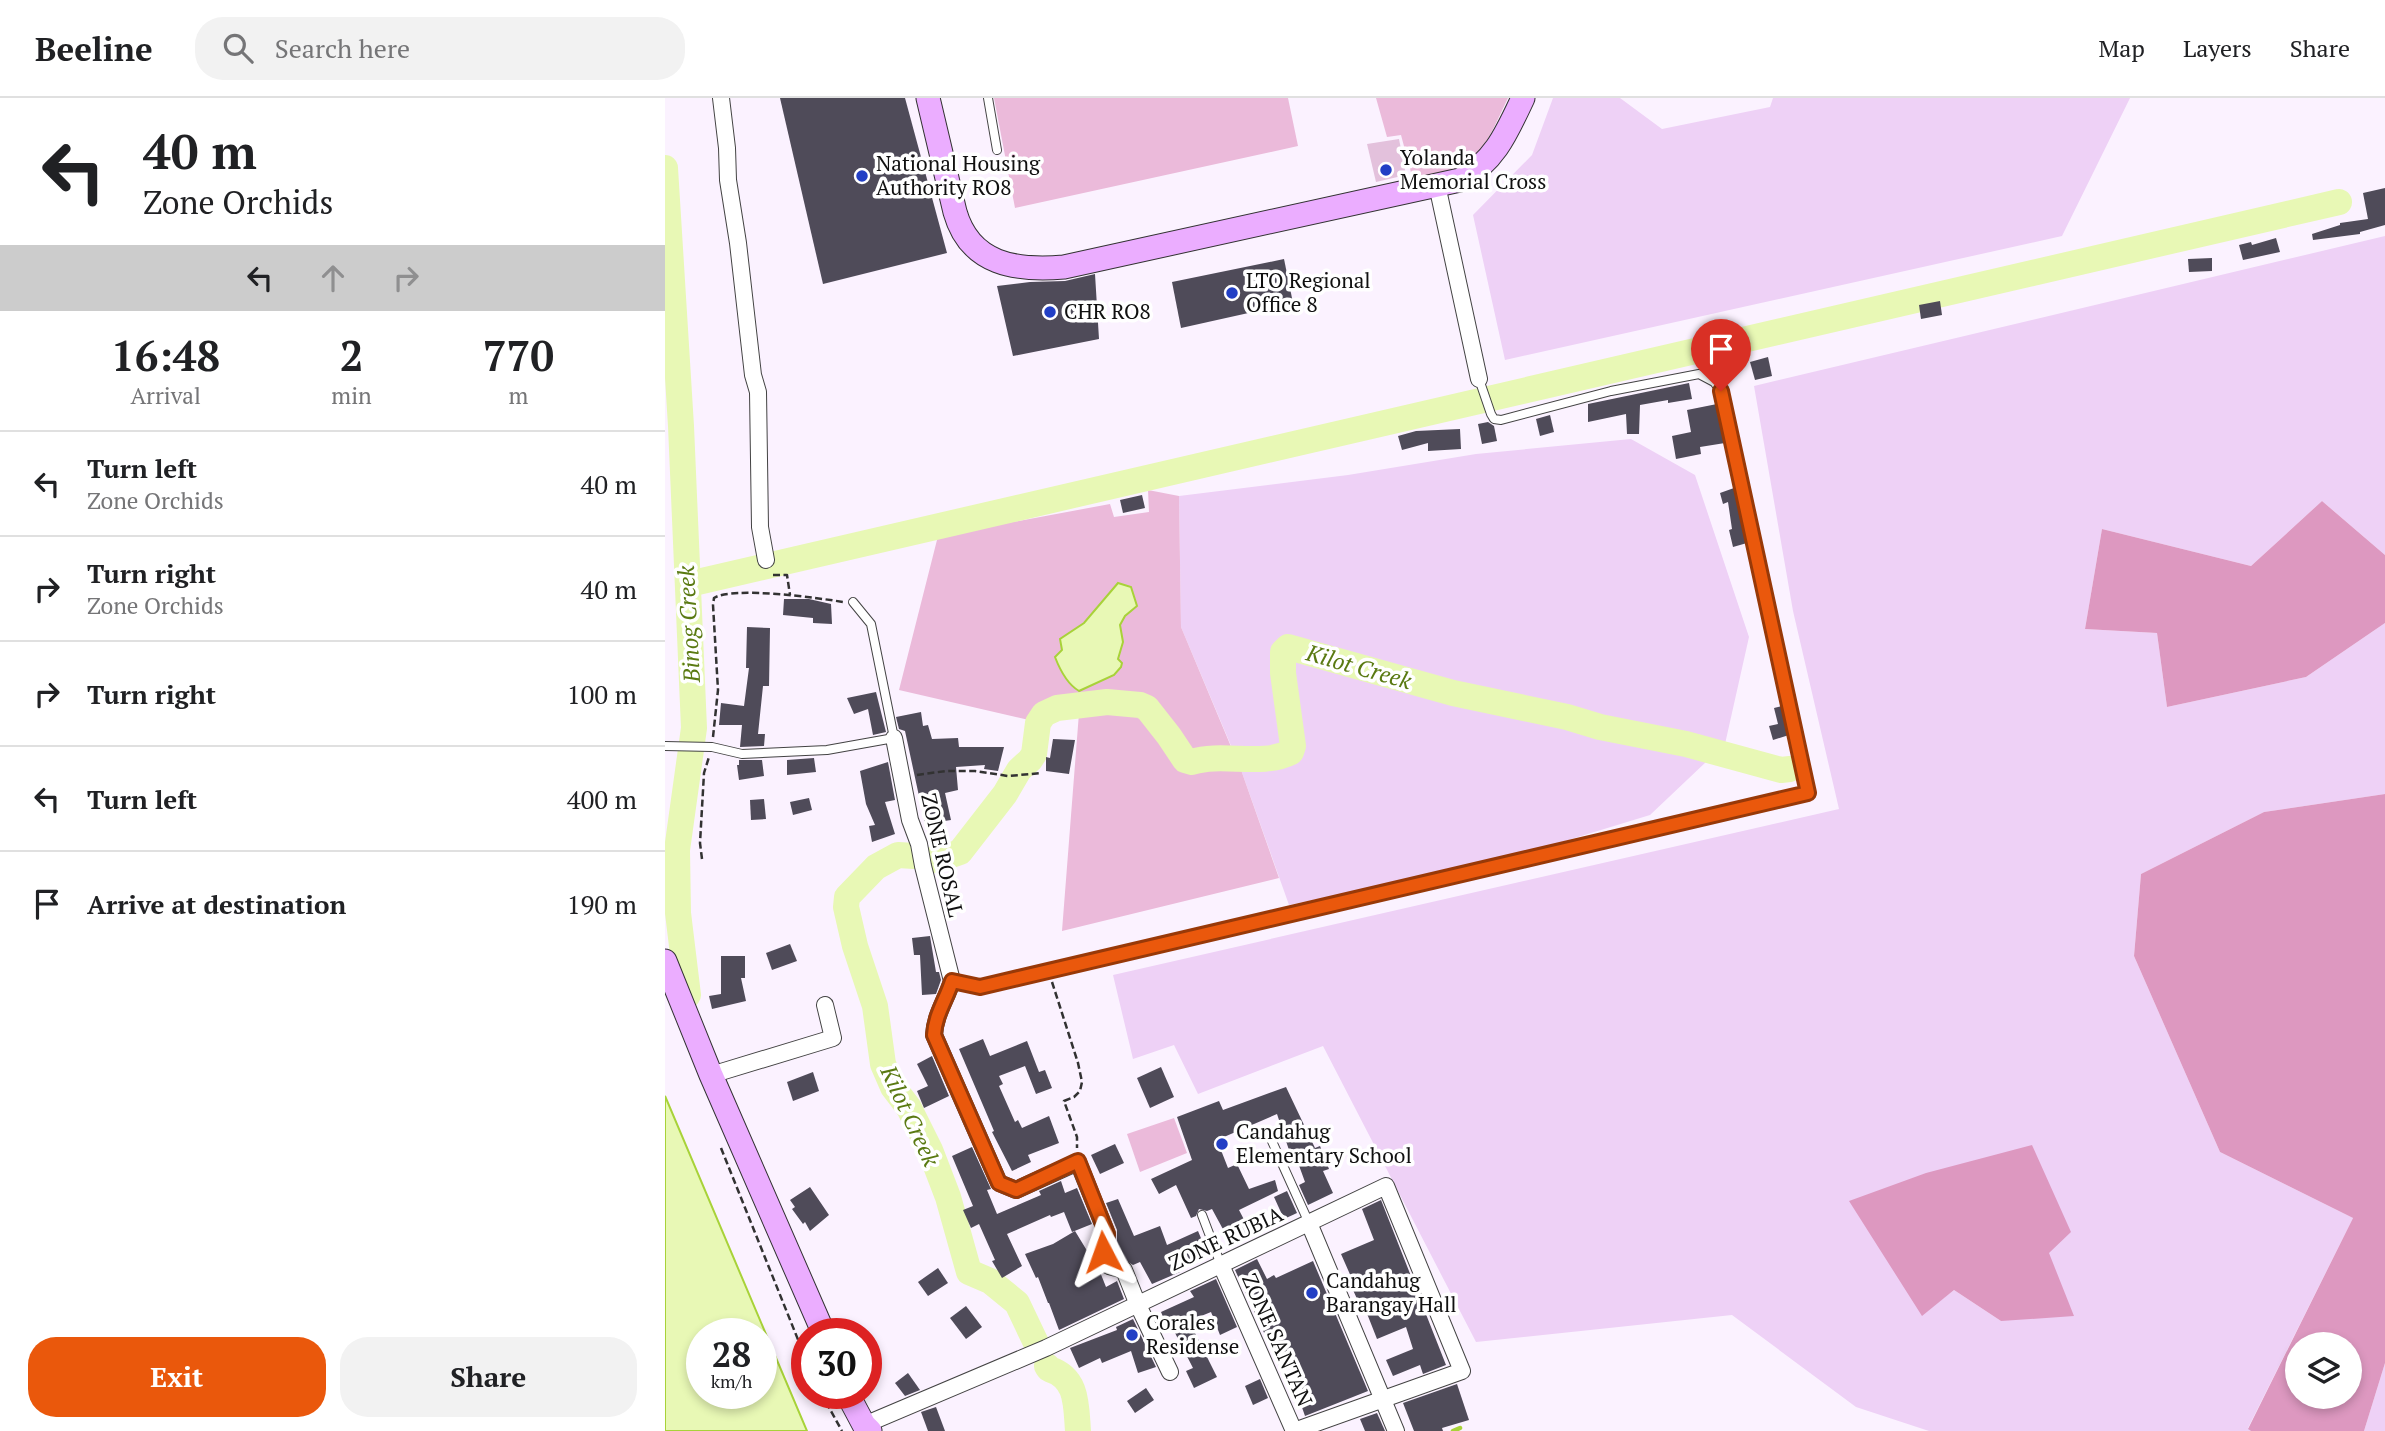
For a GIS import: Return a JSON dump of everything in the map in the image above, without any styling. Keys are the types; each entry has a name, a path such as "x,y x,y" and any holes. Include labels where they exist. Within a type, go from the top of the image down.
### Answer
{"street":[{"path":"721,98 728,180 753,375 758,392 760,527 768,568"},
{"path":"928,98 960,229 967,240 988,257 1002,263 1040,269 1064,267 1459,180 1482,167 1503,140 1523,98"},
{"path":"1437,185 1479,379"},
{"name":"ZONE ROSAL","path":"894,738 910,820 919,844 952,981"},
{"path":"665,961 711,1075 817,1318"},
{"path":"952,981 947,998 935,1020 934,1035 999,1183 1016,1190 1078,1161 1107,1234 1103,1257 1109,1266 1124,1270 1137,1305 1170,1372"},
{"path":"711,1075 833,1038 825,1005"},
{"name":"ZONE RUBIA","path":"859,1429 1046,1348 1386,1186 1462,1371 1384,1398"},
{"path":"1309,1223 1396,1431"},
{"name":"ZONE SANTAN","path":"1221,1265 1294,1431"},
{"path":"1294,1431 1384,1398"},
{"path":"853,1409 859,1429"}],"lane":[{"path":"988,98 997,150"},
{"path":"952,981 980,987 1808,793 1721,391 1714,382 1699,374 1611,391 1501,420 1494,419 1491,414 1479,379"},
{"name":"ZONE ROSAL","path":"853,602 871,624 894,738"},
{"path":"665,746 712,747 742,754 827,750 894,738"},
{"path":"1271,1139 1309,1223"},
{"path":"1202,1214 1221,1265"}],"path":[{"path":"768,568 787,575 790,596"},
{"path":"702,859 699,843 704,772 712,747 718,690 715,598 721,594 790,596 853,602"},
{"path":"903,777 946,771 975,771 1008,776 1042,773"},
{"path":"1048,971 1082,1082 1080,1091 1074,1097 1063,1101 1077,1137 1078,1161"},
{"path":"720,1146 791,1322"},
{"path":"838,1409 859,1429"}],"shaded area":[{"path":"994,98 1288,98 1298,146 1015,208"},
{"path":"1376,98 1508,98 1485,144 1468,163 1446,174 1412,176 1401,135 1387,137"},
{"path":"1553,98 1620,98 1662,129 1770,107 1773,98 2130,98 2062,236 1505,360 1473,215 1532,155"},
{"path":"1399,139 1406,175 1376,182 1367,144"},
{"path":"2385,236 2385,555 2322,501 2251,566 2102,529 2085,629 2157,633 2167,707 2306,677 2385,623 2385,794 2264,812 2141,874 2134,956 2220,1152 2353,1218 2296,1332 2285,1332 2285,1354 2248,1428 2251,1431 1929,1431 1856,1407 1732,1315 1476,1342 1323,1046 1198,1094 1174,1045 1133,1059 1113,975 1839,809 1793,611 1754,386","holes":["2032,1145 2049,1253 2001,1321 1954,1290 1922,1315"]},
{"path":"1631,439 1695,475 1749,637 1725,744 1650,815 1506,859 1289,905 1240,767 1181,627 1179,496 1348,475 1476,454"},
{"path":"1148,490 1179,496 1181,627 1232,749 1193,752 1149,699 1138,696 1093,695 1048,702 1037,705 1029,720 899,690 938,536 1110,504 1114,517 1149,512"},
{"path":"2322,501 2385,555 2385,623 2306,677 2167,707 2157,633 2085,629 2102,529 2251,566"},
{"path":"1118,583 1131,587 1137,606 1125,616 1120,625 1123,642 1118,659 1122,663 1121,667 1114,675 1079,691 1064,676 1055,657 1062,650 1060,639 1084,623"},
{"path":"1109,711 1142,714 1179,767 1191,771 1240,767 1279,878 1062,931 1079,713"},
{"path":"2385,794 2385,1363 2364,1431 2248,1429 2285,1355 2285,1409 2362,1409 2362,1332 2296,1332 2353,1218 2220,1152 2134,956 2141,874 2264,812"},
{"path":"665,1096 759,1318 686,1318 686,1409 777,1409 777,1360 791,1393 791,1409 798,1409 807,1431 665,1431"},
{"path":"1174,1118 1187,1153 1140,1172 1127,1134"},
{"path":"2032,1145 2071,1232 2049,1253 2074,1316 2001,1321 1954,1290 1922,1316 1849,1201 1926,1173"},
{"path":"2385,1363 2385,1431 2364,1431"}],"building":[{"name":"National Housing Authority RO8","path":"780,98 905,98 947,253 823,284"},
{"path":"2385,188 2385,225 2360,234 2313,240 2312,234 2340,223 2368,219 2363,193"},
{"path":"2276,238 2280,252 2243,260 2239,245 2251,242 2252,245"},
{"path":"2212,258 2212,271 2189,272 2188,259"},
{"name":"LTO Regional Office 8","path":"1284,259 1293,303 1181,328 1172,282"},
{"name":"CHR RO8","path":"1095,274 1099,339 1013,356 997,286 1065,281"},
{"path":"1940,301 1942,315 1921,319 1919,305"},
{"path":"1768,357 1772,376 1755,380 1750,362"},
{"path":"1689,383 1692,399 1640,405 1639,434 1627,434 1626,414 1588,422 1588,404"},
{"path":"1717,404 1725,443 1700,447 1701,454 1676,459 1672,436 1691,432 1687,410"},
{"path":"1550,415 1554,432 1540,436 1536,419"},
{"path":"1488,422 1494,426 1497,441 1482,444 1478,424"},
{"path":"1460,429 1461,449 1428,451 1428,443 1402,450 1398,436 1416,431"},
{"path":"1734,488 1747,543 1733,547 1728,502 1723,504 1720,493"},
{"path":"1142,495 1145,508 1123,513 1120,500"},
{"path":"784,599 809,599 831,604 832,624 813,623 813,618 783,615"},
{"path":"747,627 770,628 769,686 763,686 758,734 765,734 764,746 740,747 742,725 719,725 721,703 744,706 749,668 746,668"},
{"path":"876,692 886,732 873,735 868,709 854,714 847,698"},
{"path":"1782,706 1789,735 1773,740 1769,726 1778,724 1774,708"},
{"path":"921,712 923,726 928,725 932,739 958,738 959,747 1004,747 998,771 984,769 985,765 956,767 958,790 945,793 951,820 925,824 905,731 899,729 896,717"},
{"path":"1053,739 1075,740 1069,774 1046,771 1046,757 1050,758"},
{"path":"814,758 816,772 787,775 787,760"},
{"path":"739,760 762,760 764,776 739,780"},
{"path":"888,762 895,800 885,802 895,834 872,842 869,826 875,825 866,804 860,771"},
{"path":"809,798 812,810 793,815 790,802"},
{"path":"764,799 766,819 751,820 750,800"},
{"path":"930,936 936,972 939,972 941,980 936,994 922,995 920,955 914,955 912,938"},
{"path":"790,944 797,961 772,970 766,953"},
{"path":"721,956 745,956 745,978 741,978 746,1001 712,1009 709,996 721,994"},
{"path":"983,1039 990,1056 1027,1041 1039,1072 1045,1070 1052,1088 1036,1094 1025,1066 999,1076 1003,1084 999,1086 1015,1122 1018,1120 1022,1128 1049,1116 1059,1143 1028,1155 1031,1162 1012,1171 992,1132 994,1131 959,1049"},
{"path":"932,1056 949,1096 924,1108 917,1091 928,1086 917,1064"},
{"path":"1161,1067 1174,1097 1150,1108 1137,1078"},
{"path":"813,1072 819,1091 793,1101 787,1082"},
{"path":"1286,1087 1315,1148 1320,1146 1329,1169 1323,1171 1333,1193 1308,1205 1299,1185 1305,1182 1293,1149 1289,1150 1277,1114 1217,1140 1228,1168 1237,1164 1249,1189 1275,1180 1278,1191 1239,1210 1252,1235 1231,1244 1212,1209 1199,1209 1196,1216 1191,1218 1176,1185 1159,1194 1151,1179 1192,1160 1177,1117 1219,1101 1223,1110"},
{"path":"1115,1144 1124,1163 1100,1174 1091,1155"},
{"path":"972,1147 991,1189 987,1190 997,1214 1041,1195 1039,1191 1061,1181 1065,1193 1077,1188 1092,1224 1072,1232 1064,1212 1051,1217 1050,1215 1007,1234 1022,1266 1002,1278 992,1261 995,1260 979,1224 971,1228 963,1210 973,1206 952,1156"},
{"path":"810,1187 829,1215 810,1231 792,1209 795,1207 790,1200"},
{"path":"1287,1191 1297,1213 1284,1219 1274,1197"},
{"path":"1118,1199 1134,1236 1160,1226 1167,1245 1198,1231 1208,1255 1179,1268 1180,1272 1152,1284 1140,1262 1133,1265 1123,1259 1117,1241 1117,1230 1106,1203"},
{"path":"1381,1200 1446,1365 1423,1374 1420,1365 1393,1376 1386,1360 1413,1349 1406,1327 1377,1339 1366,1311 1363,1312 1353,1290 1356,1288 1341,1254 1374,1240 1362,1209"},
{"path":"1075,1231 1106,1287 1117,1281 1124,1299 1059,1330 1038,1277 1036,1278 1025,1254 1053,1244"},
{"path":"1257,1259 1267,1279 1274,1275 1276,1278 1313,1261 1368,1391 1305,1416 1297,1393 1303,1390 1287,1361 1279,1365 1235,1270"},
{"path":"938,1268 948,1283 928,1296 918,1282"},
{"path":"1216,1279 1237,1327 1220,1335 1211,1312 1189,1321 1217,1377 1194,1388 1186,1371 1193,1368 1173,1329 1169,1331 1161,1312 1194,1297 1190,1291"},
{"path":"966,1306 982,1327 966,1339 950,1318"},
{"path":"1133,1319 1156,1367 1138,1373 1131,1351 1102,1363 1100,1358 1079,1368 1070,1348 1117,1330 1116,1327"},
{"path":"908,1373 920,1390 905,1396 895,1383"},
{"path":"1260,1379 1268,1398 1253,1405 1245,1386"},
{"path":"1457,1384 1469,1420 1442,1428 1443,1431 1414,1431 1403,1403"},
{"path":"1146,1388 1154,1400 1135,1413 1127,1401"},
{"path":"936,1407 945,1431 928,1431 921,1412"},
{"path":"1377,1413 1385,1431 1365,1431 1360,1419"}],"waterway":[{"name":"Binog Creek","path":"665,168 681,426 694,728 677,850 678,913 688,995"},
{"path":"689,584 2339,202"},
{"name":"Kilot Creek","path":"928,860 937,860 960,852 1005,794 1019,770 1034,754 1038,723 1044,714 1057,708 1107,702 1140,705 1147,708 1185,760 1192,762 1216,758 1267,758 1291,752 1293,746 1283,673 1283,652 1288,647 1453,693 1686,744 1781,770 1790,769"},
{"name":"Kilot Creek","path":"914,856 898,855 876,867 847,897 846,907 855,946 875,1006 883,1064 893,1087 909,1108 930,1150 948,1197 969,1272 990,1281 1017,1303 1037,1345"},
{"path":"1047,1366 1065,1379 1074,1394 1078,1431"},
{"path":"1453,1431 1460,1428"}],"place":[{"name":"Yolanda Memorial Cross","path":"1386,170"},
{"name":"National Housing Authority RO8","path":"862,176"},
{"name":"LTO Regional Office 8","path":"1232,293"},
{"name":"CHR RO8","path":"1050,312"},
{"name":"Candahug Elementary School","path":"1222,1144"},
{"name":"Candahug Barangay Hall","path":"1312,1293"},
{"name":"Corales Residense","path":"1132,1335"}],"route":[{"path":"1103,1252 1107,1234 1078,1161 1016,1190 999,1183 934,1035 935,1020 947,998 952,981 980,987 1808,793 1721,391"}]}
